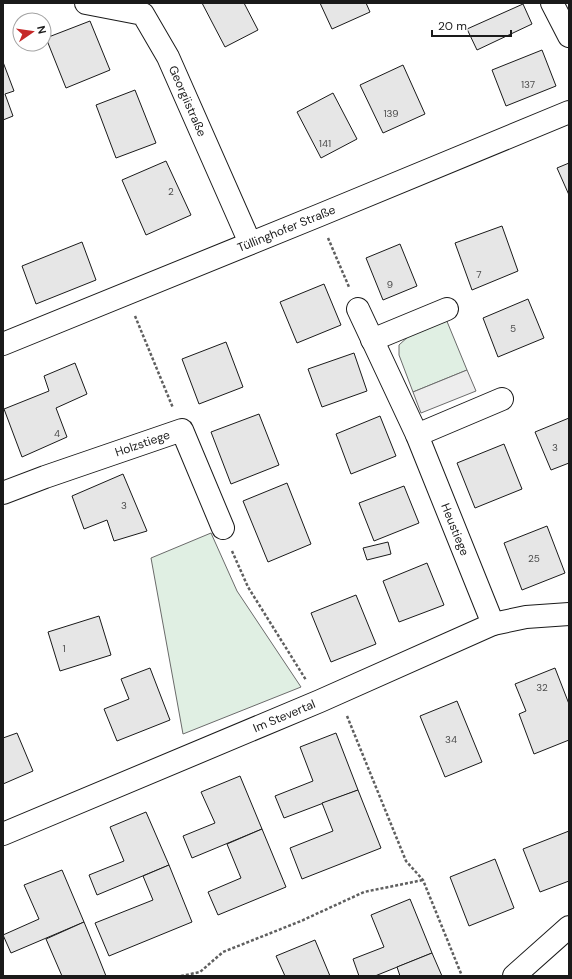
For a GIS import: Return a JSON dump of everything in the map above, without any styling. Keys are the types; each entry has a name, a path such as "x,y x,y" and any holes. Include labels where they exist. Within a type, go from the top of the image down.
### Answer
{"street":[{"name":"Georgiistraße","path":"86,3 145,9 168,57 250,243"},
{"path":"552,3 569,36"},
{"name":"Tüllinghofer Straße","path":"3,344 569,112"},
{"name":"Heustiege","path":"358,309 417,434 493,624"},
{"path":"372,340 447,309"},
{"path":"417,434 502,399"},
{"name":"Holzstiege","path":"3,493 182,430 223,528"},
{"name":"Im Stevertal","path":"3,834 329,697 493,624 526,617 569,614"},
{"path":"514,976 569,927"}],"path":[{"path":"320,215 336,258 358,309"},
{"path":"126,294 182,430"},
{"path":"223,528 248,586 329,697 406,860 423,880 462,976"},
{"path":"181,976 200,972 223,952 301,921 364,892 423,880"}],"green space":[{"path":"446,319 467,370 413,392 399,355 399,345 410,335"},
{"path":"211,533 237,591 301,687 183,734 151,558"}],"shaded area":[{"path":"467,370 476,391 421,413 413,392"}],"building":[{"path":"202,3 244,3 258,30 225,47"},
{"path":"320,3 366,3 370,12 332,29"},
{"path":"523,4 532,24 477,50 467,29"},
{"path":"90,21 110,70 66,88 52,52 52,36"},
{"path":"542,50 556,86 506,106 492,70"},
{"path":"3,62 14,91 5,94 13,116 3,120"},
{"path":"403,65 425,114 383,133 360,85"},
{"path":"135,90 156,143 116,158 96,105"},
{"path":"333,93 357,139 321,158 297,112"},
{"path":"166,161 191,215 146,235 122,180"},
{"path":"569,163 569,195 557,168"},
{"path":"502,226 518,271 472,290 455,243"},
{"path":"82,242 96,280 36,304 22,266"},
{"path":"400,244 417,286 383,300 366,258"},
{"path":"324,284 341,325 297,343 280,302"},
{"path":"528,299 544,338 498,357 483,318"},
{"path":"226,342 243,387 199,404 182,359"},
{"path":"354,353 367,391 322,407 308,369"},
{"path":"75,363 87,394 56,408 67,437 22,457 4,409 49,391 44,376"},
{"path":"259,414 279,465 231,484 211,432"},
{"path":"380,416 396,456 351,474 336,434"},
{"path":"569,418 569,463 551,470 535,432"},
{"path":"504,444 522,489 475,508 457,463"},
{"path":"123,474 147,531 114,541 107,520 84,529 72,496"},
{"path":"287,483 311,544 268,562 243,501"},
{"path":"404,486 419,523 374,541 359,503"},
{"path":"547,526 565,573 522,590 504,543"},
{"path":"388,542 391,554 367,560 363,548"},
{"path":"427,563 444,605 399,622 383,581"},
{"path":"356,595 376,644 331,662 311,613"},
{"path":"99,616 111,655 60,671 48,632"},
{"path":"150,668 170,720 117,741 104,709 129,699 121,679"},
{"path":"555,668 569,704 569,740 534,754 519,714 526,711 515,684"},
{"path":"457,701 482,762 445,777 420,716"},
{"path":"17,733 33,771 3,784 3,738"},
{"path":"336,733 358,790 284,818 275,796 313,781 300,747"},
{"path":"240,776 262,829 192,858 183,836 215,823 201,792"},
{"path":"358,790 381,848 302,879 290,848 333,831 322,803"},
{"path":"146,812 169,865 97,895 89,875 124,861 110,827"},
{"path":"262,829 286,887 218,915 208,892 241,878 227,844"},
{"path":"569,831 569,881 540,892 523,849"},
{"path":"495,859 514,908 469,926 450,877"},
{"path":"169,865 192,922 109,956 95,923 153,900 143,876"},
{"path":"62,870 84,922 11,953 3,935 39,919 24,885"},
{"path":"410,899 432,953 375,976 359,976 353,959 384,947 371,915"},
{"path":"84,922 106,976 62,976 46,939"},
{"path":"315,940 330,976 285,976 276,956"},
{"path":"432,953 442,976 400,976 397,967"}]}
